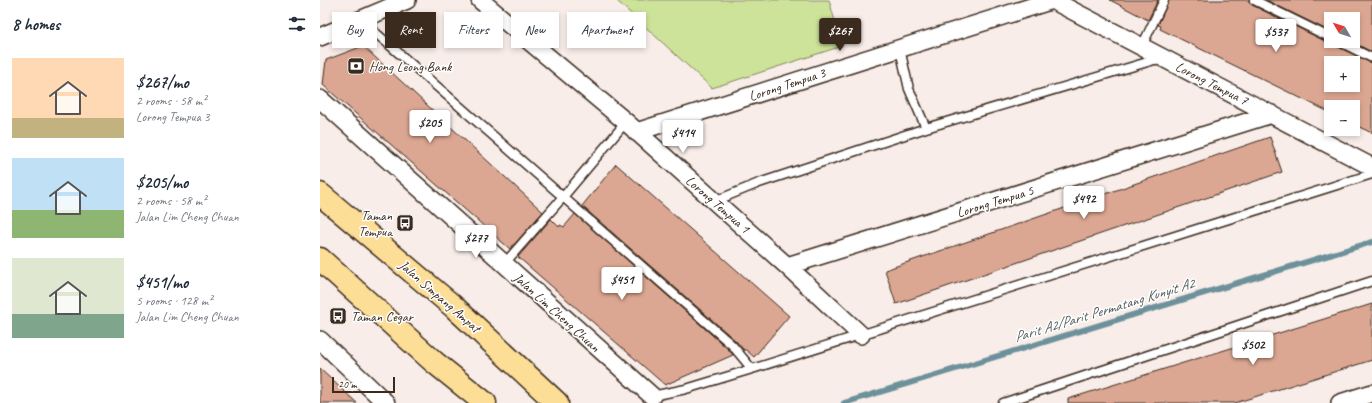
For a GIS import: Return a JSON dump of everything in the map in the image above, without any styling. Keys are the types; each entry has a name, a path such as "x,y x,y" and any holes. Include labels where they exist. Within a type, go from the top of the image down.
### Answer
{"highway":[{"name":"Jalan Simpang Ampat","path":"320,194 454,307 557,403"},
{"path":"320,259 434,362 485,403"}],"street":[{"path":"377,13 407,0"},
{"name":"Lorong Tempua 1","path":"480,0 631,127 788,266 861,335"},
{"name":"Lorong Tempua 3","path":"631,127 900,49 1052,0"},
{"name":"Lorong Tempua 7","path":"1052,0 1372,167"},
{"path":"320,37 332,32"},
{"name":"Jalan Lim Cheng Chuan","path":"320,99 652,396"},
{"name":"Lorong Tempua 5","path":"788,266 1272,114"},
{"path":"320,340 386,403"},
{"path":"1340,403 1372,393"}],"lane":[{"path":"1142,46 1164,0"},
{"path":"1254,0 1324,35"},
{"path":"377,34 732,345 752,369"},
{"path":"1352,48 1372,58"},
{"path":"900,49 909,89 926,128"},
{"path":"715,201 759,183 926,128 1163,58"},
{"path":"504,264 563,197 631,127"},
{"path":"652,396 686,389 752,369 1372,174"},
{"path":"1003,403 1372,281"}],"green space":[{"path":"616,0 829,0 842,46 712,88 646,28 646,12 629,12"}],"building":[{"path":"1110,0 1158,0 1148,20"},
{"path":"1169,0 1249,0 1252,5 1324,41 1324,48 1340,48 1357,56 1324,56 1324,92 1360,92 1360,57 1372,63 1372,133 1360,127 1360,100 1324,100 1324,110 1160,29 1161,26 1158,25"},
{"path":"1266,0 1372,0 1372,52 1360,46 1360,12 1324,12 1324,29"},
{"path":"358,48 365,48 543,212 510,249 323,85 326,60"},
{"path":"1270,137 1282,172 896,304 885,270"},
{"path":"616,164 789,316 754,357 744,350 736,341 582,206"},
{"path":"575,214 733,355 665,385 518,257 551,219 559,227 560,225 564,227"},
{"path":"1372,304 1372,360 1235,403 1068,403 1068,399"},
{"path":"320,369 357,403 320,403"}],"waterway":[{"name":"Parit A2/Parit Permatang Kunyit A2","path":"844,403 1372,242"}],"place":[{"name":"Hong Leong Bank","path":"356,66"},
{"name":"Taman Tempua","path":"405,223"},
{"name":"Taman Cegar","path":"338,316"}]}
